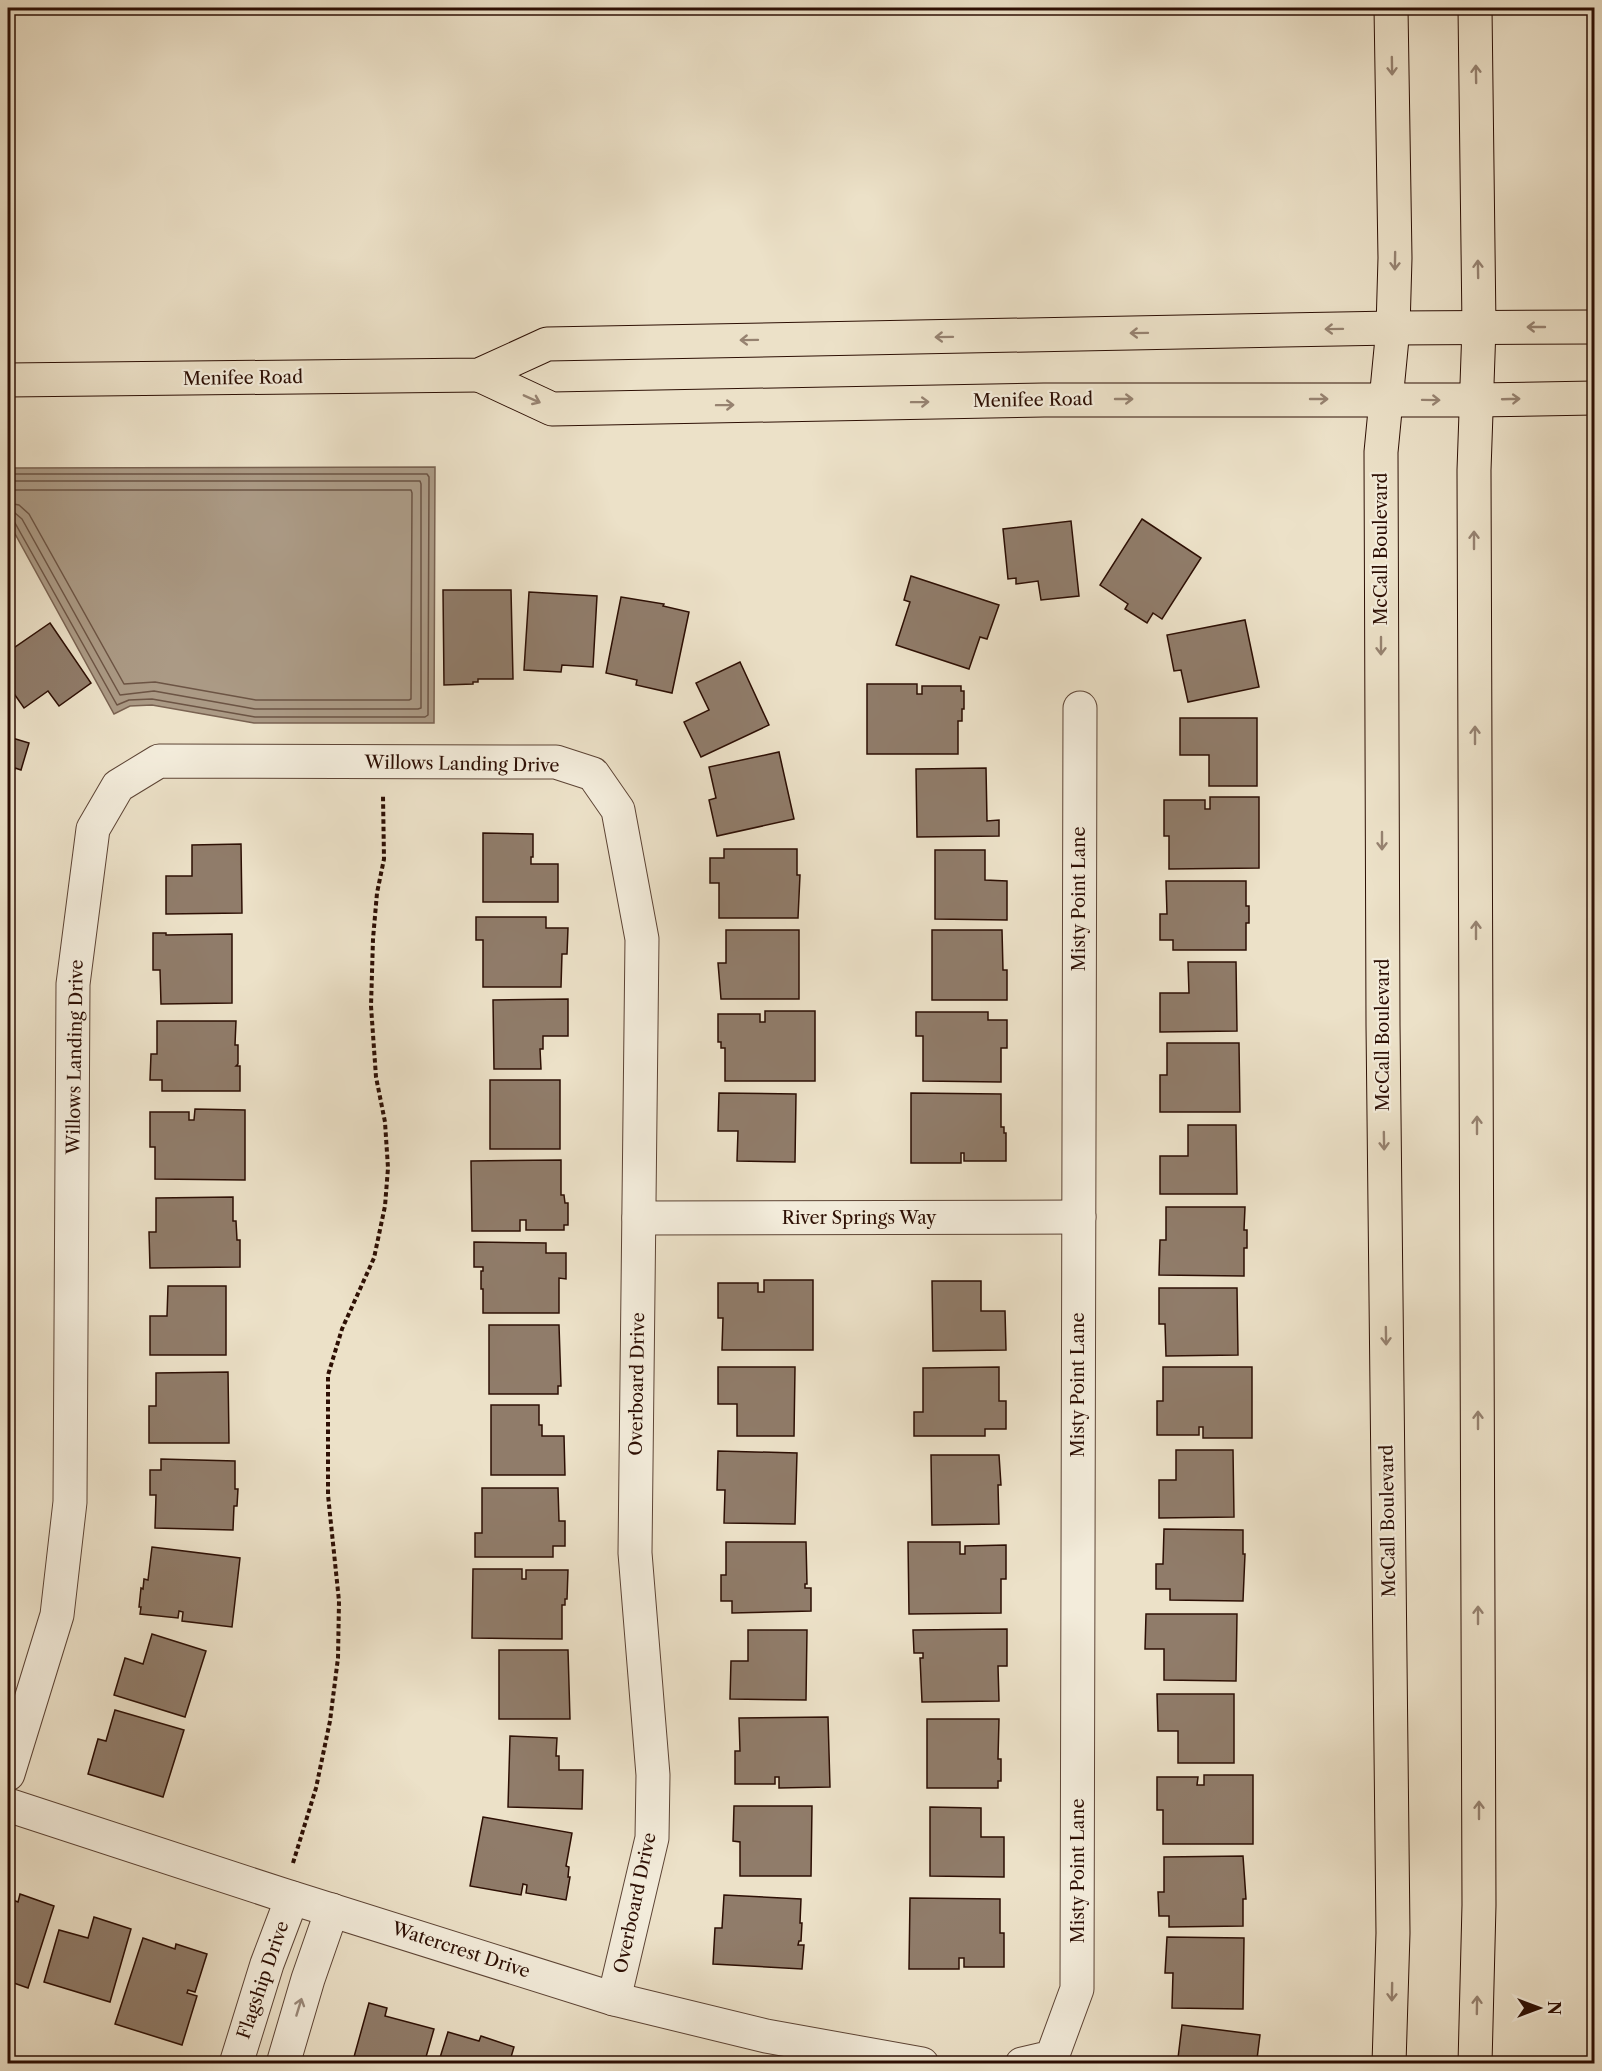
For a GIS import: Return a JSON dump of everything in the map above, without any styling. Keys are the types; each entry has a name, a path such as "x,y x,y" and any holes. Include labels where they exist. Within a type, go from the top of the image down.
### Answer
{"main road":[{"name":"McCall Boulevard","path":"1389,2064 1393,1934 1383,1025 1381,452 1393,328 1395,258 1391,8"},
{"path":"1475,8 1479,327 1474,482 1479,1905 1476,2064"},
{"name":"Menifee Road","path":"8,380 479,375 548,344 1393,328 1594,327"},
{"name":"Menifee Road","path":"479,375 552,409 1044,400 1594,398"}],"street":[{"name":"Misty Point Lane","path":"1037,2060 1077,1989 1080,708"},
{"name":"Willows Landing Drive","path":"8,1774 57,1616 70,1502 73,984 93,829 118,786 159,761 556,762 592,774"},
{"name":"Overboard Drive","path":"592,774 618,810 642,939 635,1553 653,1775 652,1838 614,1999"},
{"name":"River Springs Way","path":"639,1218 1078,1217"},
{"name":"Watercrest Drive","path":"8,1805 614,1999 766,2036 922,2064"},
{"name":"Flagship Drive","path":"236,2064 287,1896"},
{"path":"283,2064 308,1979 332,1910"}],"path":[{"path":"287,1896 316,1788 330,1722 338,1658 339,1601 328,1495 328,1375 342,1329 374,1258 385,1206 388,1168 385,1122 376,1077 371,1006 377,893 384,859 383,762"}],"water":[{"path":"435,467 434,723 254,723 152,705 130,706 114,714 8,521 8,468"}],"building":[{"path":"1142,519 1201,558 1162,619 1153,613 1147,623 1125,609 1128,604 1100,585"},
{"path":"1071,521 1079,596 1041,600 1038,581 1016,584 1016,578 1008,579 1003,529"},
{"path":"911,576 999,605 987,639 980,637 969,669 896,645 910,602 904,600"},
{"path":"443,590 511,590 513,679 478,679 478,682 473,682 473,684 444,685"},
{"path":"529,592 597,596 593,667 562,665 561,672 524,670"},
{"path":"621,597 664,604 663,606 689,612 672,693 636,685 637,680 606,673"},
{"path":"1245,620 1259,687 1188,702 1181,670 1174,671 1167,635"},
{"path":"50,623 91,683 59,706 48,691 24,708 8,685 8,652"},
{"path":"740,662 769,725 701,757 684,722 709,710 696,683"},
{"path":"867,684 917,684 917,694 922,694 922,686 961,686 961,691 964,691 964,709 962,709 962,721 958,721 958,754 867,754"},
{"path":"1180,718 1257,718 1257,786 1209,786 1209,755 1180,755"},
{"path":"8,728 11,729 9,737 29,743 21,770 15,768 8,795"},
{"path":"779,752 794,819 717,836 709,800 716,798 709,767"},
{"path":"986,768 987,821 999,820 999,836 917,837 916,769"},
{"path":"1210,797 1259,797 1259,868 1169,869 1169,836 1164,836 1164,800 1205,800 1205,809 1210,809"},
{"path":"483,833 533,834 531,864 558,864 558,902 483,902"},
{"path":"241,844 242,913 166,914 166,876 192,876 192,845"},
{"path":"724,849 797,849 797,875 800,875 798,918 719,918 719,883 710,883 710,858 724,858"},
{"path":"935,850 985,850 985,880 1007,881 1007,920 935,919"},
{"path":"1166,881 1246,881 1249,923 1246,923 1246,950 1173,950 1173,940 1160,940 1160,914 1167,914"},
{"path":"476,917 546,917 546,928 568,928 567,954 562,954 561,987 483,987 483,940 476,940"},
{"path":"726,930 799,930 799,999 721,999 718,963 726,963"},
{"path":"932,930 1002,930 1003,970 1007,970 1007,1000 932,1000"},
{"path":"153,933 166,933 166,935 232,934 232,1003 161,1004 160,970 153,970"},
{"path":"1188,962 1236,962 1237,1031 1160,1032 1160,993 1189,993"},
{"path":"568,999 568,1036 543,1036 543,1049 540,1049 541,1069 494,1069 493,1000"},
{"path":"765,1011 815,1011 815,1081 725,1081 725,1048 721,1048 721,1042 718,1042 718,1014 760,1014 760,1022 765,1022"},
{"path":"916,1012 988,1012 988,1020 1007,1020 1007,1048 1001,1048 1001,1082 923,1081 923,1036 916,1036"},
{"path":"157,1021 236,1021 235,1045 238,1045 238,1064 236,1066 240,1066 240,1091 162,1091 162,1080 150,1080 151,1054 157,1054"},
{"path":"1167,1043 1239,1043 1240,1112 1160,1112 1160,1075 1167,1075"},
{"path":"490,1080 560,1080 560,1149 490,1149"},
{"path":"719,1093 796,1094 795,1162 737,1161 738,1131 718,1131"},
{"path":"911,1093 1001,1094 1001,1127 1004,1127 1004,1133 1006,1133 1006,1161 964,1161 964,1153 961,1153 961,1163 911,1163"},
{"path":"195,1109 245,1110 245,1180 155,1179 155,1147 150,1147 150,1112 189,1112 189,1120 194,1120"},
{"path":"1188,1125 1236,1125 1237,1194 1160,1194 1160,1156 1188,1156"},
{"path":"561,1160 561,1195 564,1195 565,1203 568,1203 568,1225 564,1225 564,1230 526,1230 526,1220 520,1220 520,1231 472,1231 471,1161"},
{"path":"233,1197 233,1221 236,1221 237,1240 240,1240 240,1267 150,1268 149,1232 156,1232 156,1198"},
{"path":"1166,1207 1245,1207 1244,1230 1247,1230 1247,1248 1244,1248 1244,1276 1159,1275 1160,1240 1166,1240"},
{"path":"474,1242 546,1243 546,1253 566,1253 566,1279 559,1278 559,1313 483,1313 481,1271 483,1267 474,1267"},
{"path":"764,1280 813,1280 813,1350 722,1350 723,1318 718,1318 718,1283 758,1283 758,1292 764,1292"},
{"path":"932,1281 981,1281 981,1311 1005,1311 1006,1350 933,1351"},
{"path":"168,1286 226,1286 226,1355 150,1355 150,1316 167,1316"},
{"path":"1159,1288 1237,1288 1238,1355 1166,1356 1165,1324 1159,1324"},
{"path":"489,1325 559,1325 561,1386 558,1386 558,1394 489,1394"},
{"path":"718,1367 795,1367 794,1436 737,1436 737,1404 718,1404"},
{"path":"999,1367 999,1401 1006,1401 1006,1429 985,1429 985,1436 914,1436 914,1412 923,1412 923,1368"},
{"path":"1163,1367 1252,1367 1252,1438 1203,1438 1203,1427 1199,1427 1199,1435 1157,1435 1157,1401 1163,1401"},
{"path":"228,1372 229,1443 149,1443 149,1406 156,1406 156,1373"},
{"path":"491,1405 539,1405 539,1425 542,1425 542,1436 564,1436 565,1475 491,1475"},
{"path":"1176,1450 1233,1450 1234,1517 1159,1518 1159,1480 1176,1480"},
{"path":"718,1451 797,1453 795,1524 724,1523 725,1490 717,1490"},
{"path":"931,1455 999,1455 1001,1485 998,1485 999,1524 932,1525"},
{"path":"161,1459 235,1461 235,1489 238,1489 237,1506 234,1506 233,1530 155,1528 156,1495 150,1495 150,1470 161,1470"},
{"path":"482,1488 558,1488 559,1521 565,1521 565,1546 553,1546 553,1557 475,1557 475,1533 482,1533"},
{"path":"1164,1529 1243,1530 1243,1554 1245,1554 1243,1601 1170,1600 1170,1589 1156,1589 1156,1564 1163,1564"},
{"path":"726,1542 806,1542 807,1584 805,1588 811,1588 811,1611 732,1613 732,1601 721,1601 721,1575 726,1575"},
{"path":"908,1542 960,1542 960,1554 965,1554 965,1546 1006,1545 1006,1579 1001,1579 1001,1613 909,1614"},
{"path":"152,1547 240,1558 232,1627 182,1621 183,1612 179,1611 178,1618 140,1614 141,1588 143,1589 144,1579 148,1580"},
{"path":"473,1569 522,1569 522,1579 526,1579 526,1570 568,1570 567,1599 565,1599 565,1605 562,1605 562,1639 472,1638"},
{"path":"1146,1614 1237,1614 1236,1681 1164,1680 1164,1649 1145,1649"},
{"path":"1007,1629 1007,1666 998,1666 999,1701 922,1702 920,1658 923,1658 923,1653 914,1653 913,1630"},
{"path":"748,1630 807,1630 806,1700 730,1699 731,1661 748,1661"},
{"path":"152,1634 206,1651 185,1717 114,1695 125,1658 143,1664"},
{"path":"499,1650 568,1650 570,1719 499,1719"},
{"path":"1157,1694 1234,1694 1234,1763 1178,1763 1178,1731 1158,1731"},
{"path":"115,1710 184,1730 163,1797 88,1774 98,1739 106,1741"},
{"path":"828,1717 830,1787 779,1788 779,1777 775,1777 775,1784 735,1784 735,1751 740,1751 739,1718"},
{"path":"927,1719 999,1719 998,1759 1001,1759 1001,1781 998,1781 998,1788 927,1788"},
{"path":"510,1736 557,1738 556,1756 559,1756 559,1770 583,1770 582,1809 508,1807"},
{"path":"1204,1775 1253,1775 1253,1844 1163,1844 1163,1810 1157,1810 1157,1777 1198,1777 1197,1785 1204,1785"},
{"path":"734,1806 812,1806 811,1876 740,1876 740,1842 733,1841"},
{"path":"930,1807 981,1808 981,1837 1004,1837 1004,1877 930,1876"},
{"path":"483,1817 572,1833 566,1866 569,1867 568,1877 570,1877 566,1900 526,1893 527,1885 523,1884 521,1895 470,1886"},
{"path":"1243,1856 1246,1899 1243,1899 1243,1926 1169,1927 1169,1916 1159,1916 1158,1892 1164,1892 1164,1857"},
{"path":"20,1894 54,1906 28,1988 8,1981 8,1898 18,1902"},
{"path":"724,1895 801,1899 801,1941 798,1945 804,1945 802,1969 713,1964 715,1928 722,1928"},
{"path":"910,1898 1000,1899 1000,1933 1004,1933 1004,1967 964,1967 964,1958 959,1958 959,1969 909,1969"},
{"path":"94,1917 131,1929 110,2002 44,1982 59,1930 88,1938"},
{"path":"1167,1937 1244,1938 1243,2009 1172,2008 1173,1973 1165,1973"},
{"path":"143,1938 175,1949 176,1944 207,1954 195,1992 188,1990 187,1993 197,1996 182,2045 115,2024"},
{"path":"369,2003 387,2008 385,2016 434,2029 424,2064 352,2064"},
{"path":"1182,2025 1260,2035 1258,2064 1169,2064 1170,2057 1178,2058"},
{"path":"448,2032 479,2041 481,2036 514,2047 509,2064 438,2064"}]}
